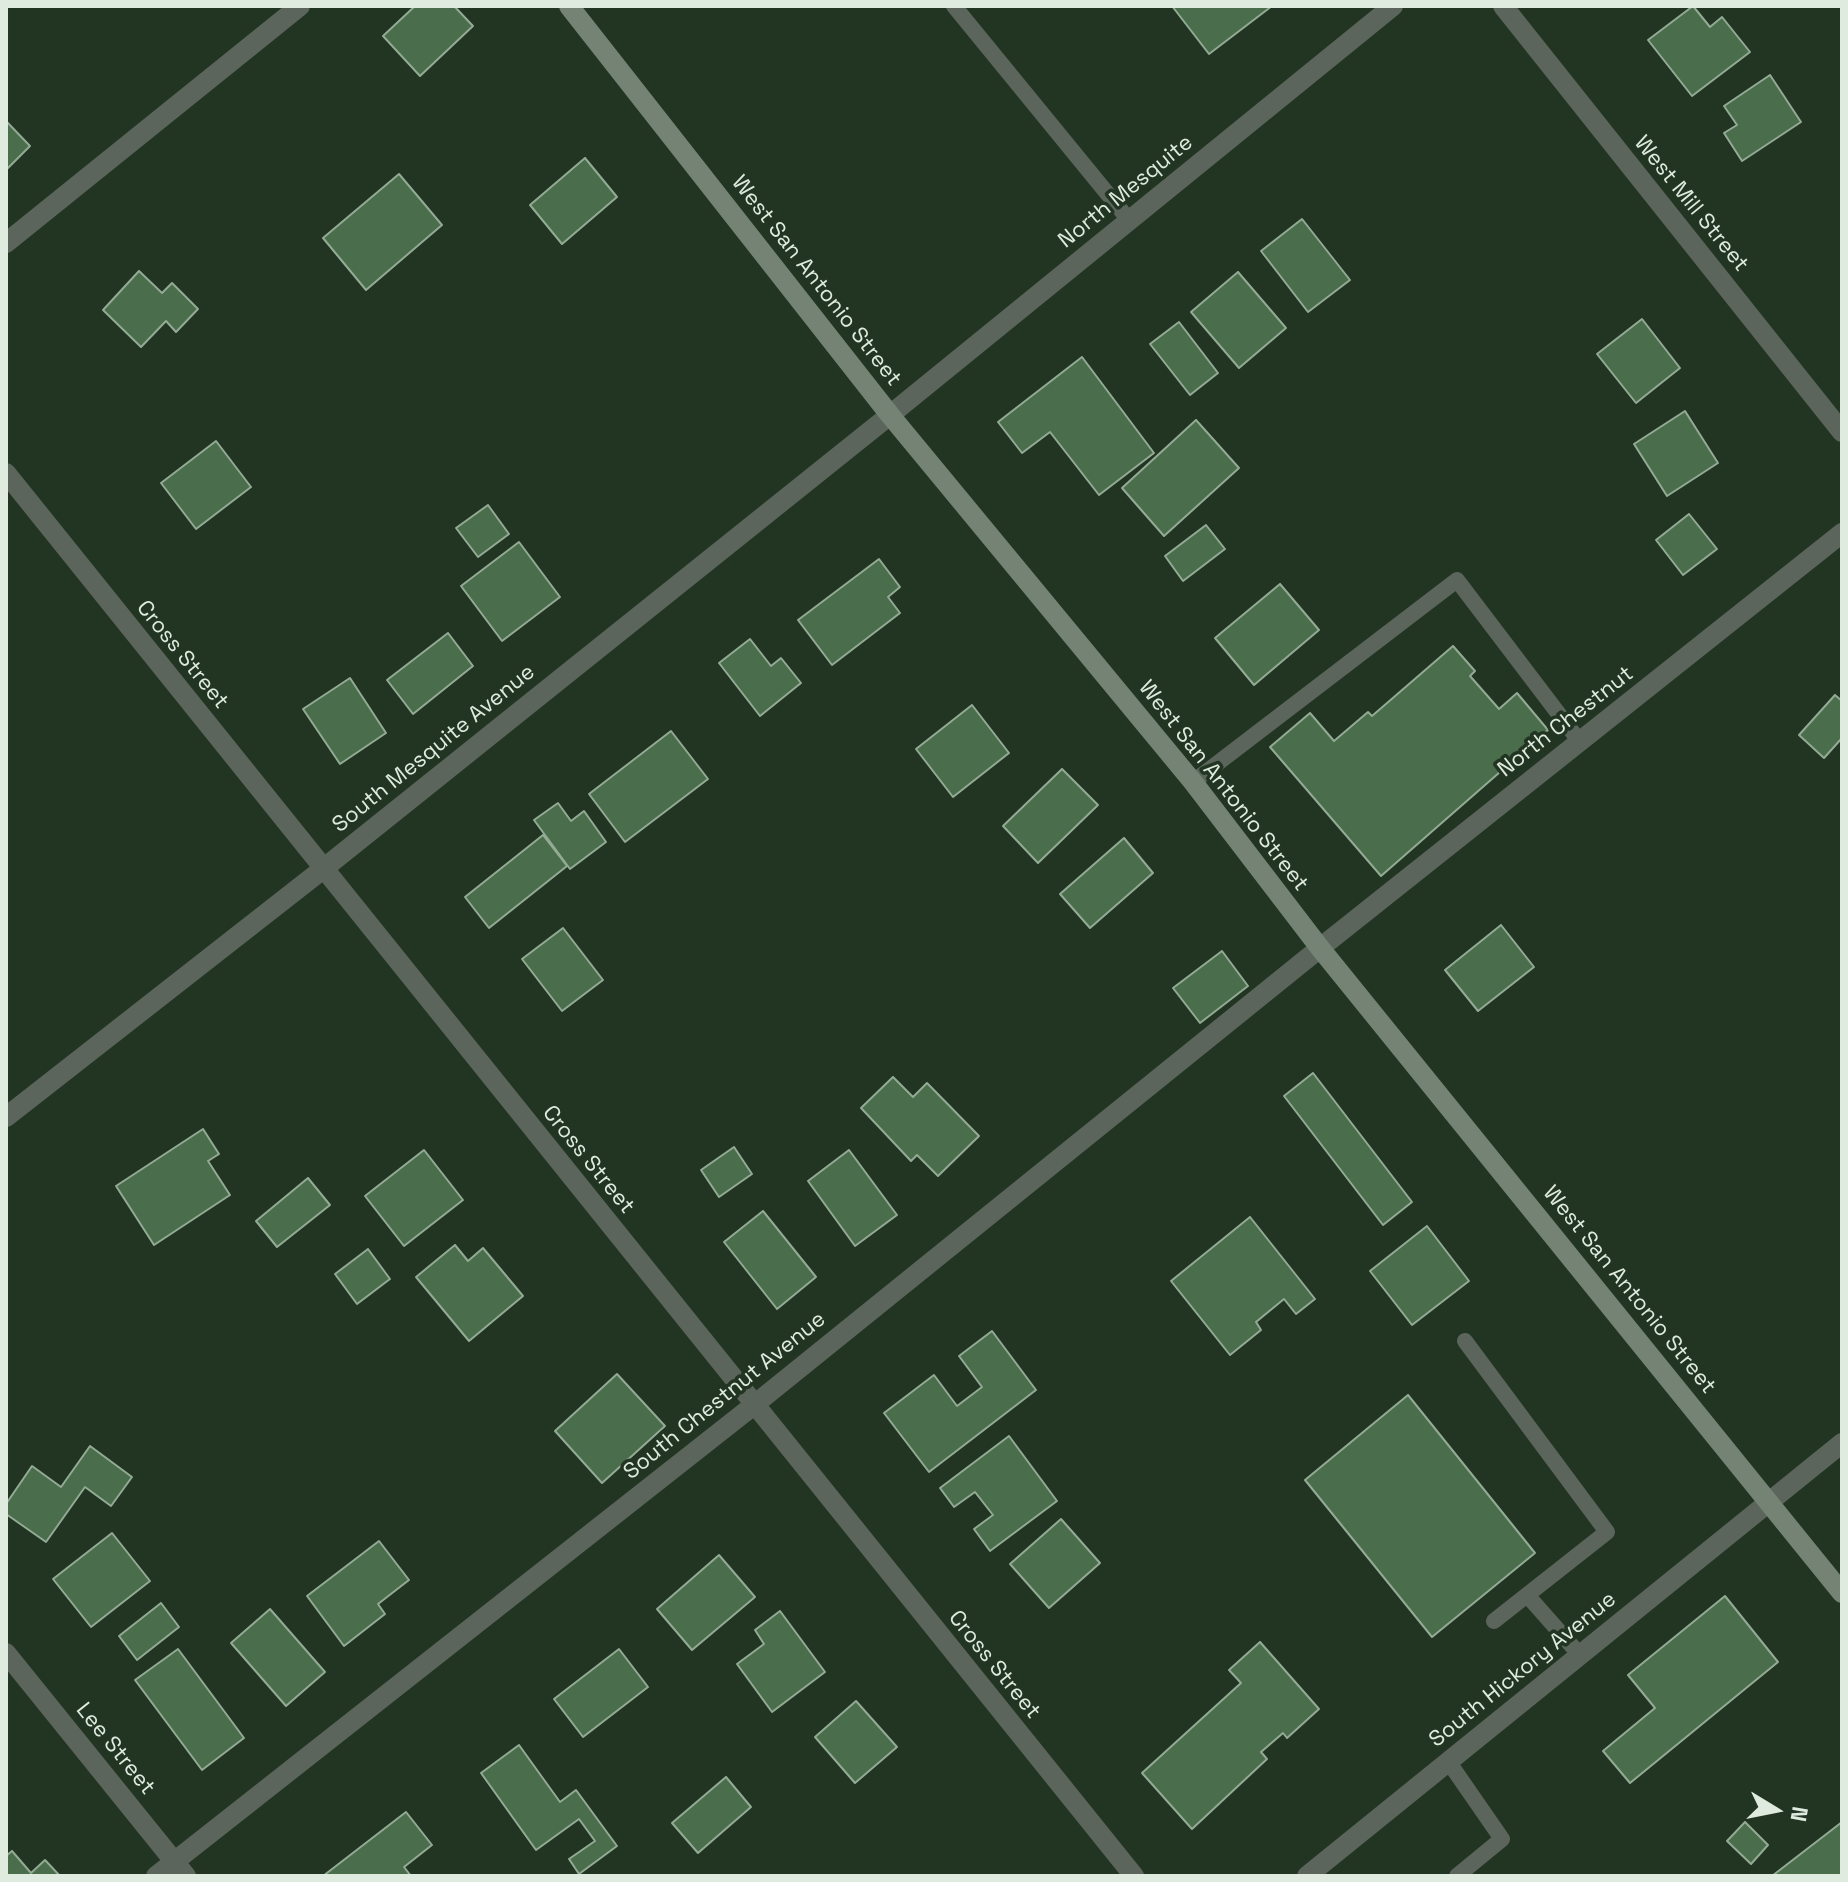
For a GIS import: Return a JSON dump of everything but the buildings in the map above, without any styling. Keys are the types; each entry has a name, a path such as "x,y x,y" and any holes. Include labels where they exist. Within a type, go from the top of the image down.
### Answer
{"main road":[{"name":"West San Antonio Street","path":"569,6 890,415 1193,782 1320,948 1842,1593"}],"street":[{"path":"6,243 300,6"},
{"name":"North Mesquite","path":"890,415 1393,6"},
{"name":"West Mill Street","path":"1503,6 1842,432"},
{"name":"South Mesquite Avenue","path":"6,1117 323,869 890,415"},
{"name":"Cross Street","path":"6,473 1134,1876"},
{"name":"North Chestnut","path":"1320,948 1842,533"},
{"name":"South Chestnut Avenue","path":"156,1876 180,1869 1320,948"},
{"name":"South Hickory Avenue","path":"1307,1876 1842,1443"},
{"name":"Lee Street","path":"6,1653 180,1869"}],"lane":[{"path":"954,6 1129,220"},
{"path":"1193,782 1457,580 1580,742"},
{"path":"1465,1341 1607,1532 1494,1621"},
{"path":"1527,1595 1580,1655"},
{"path":"1448,1761 1502,1839 1457,1876"}]}
